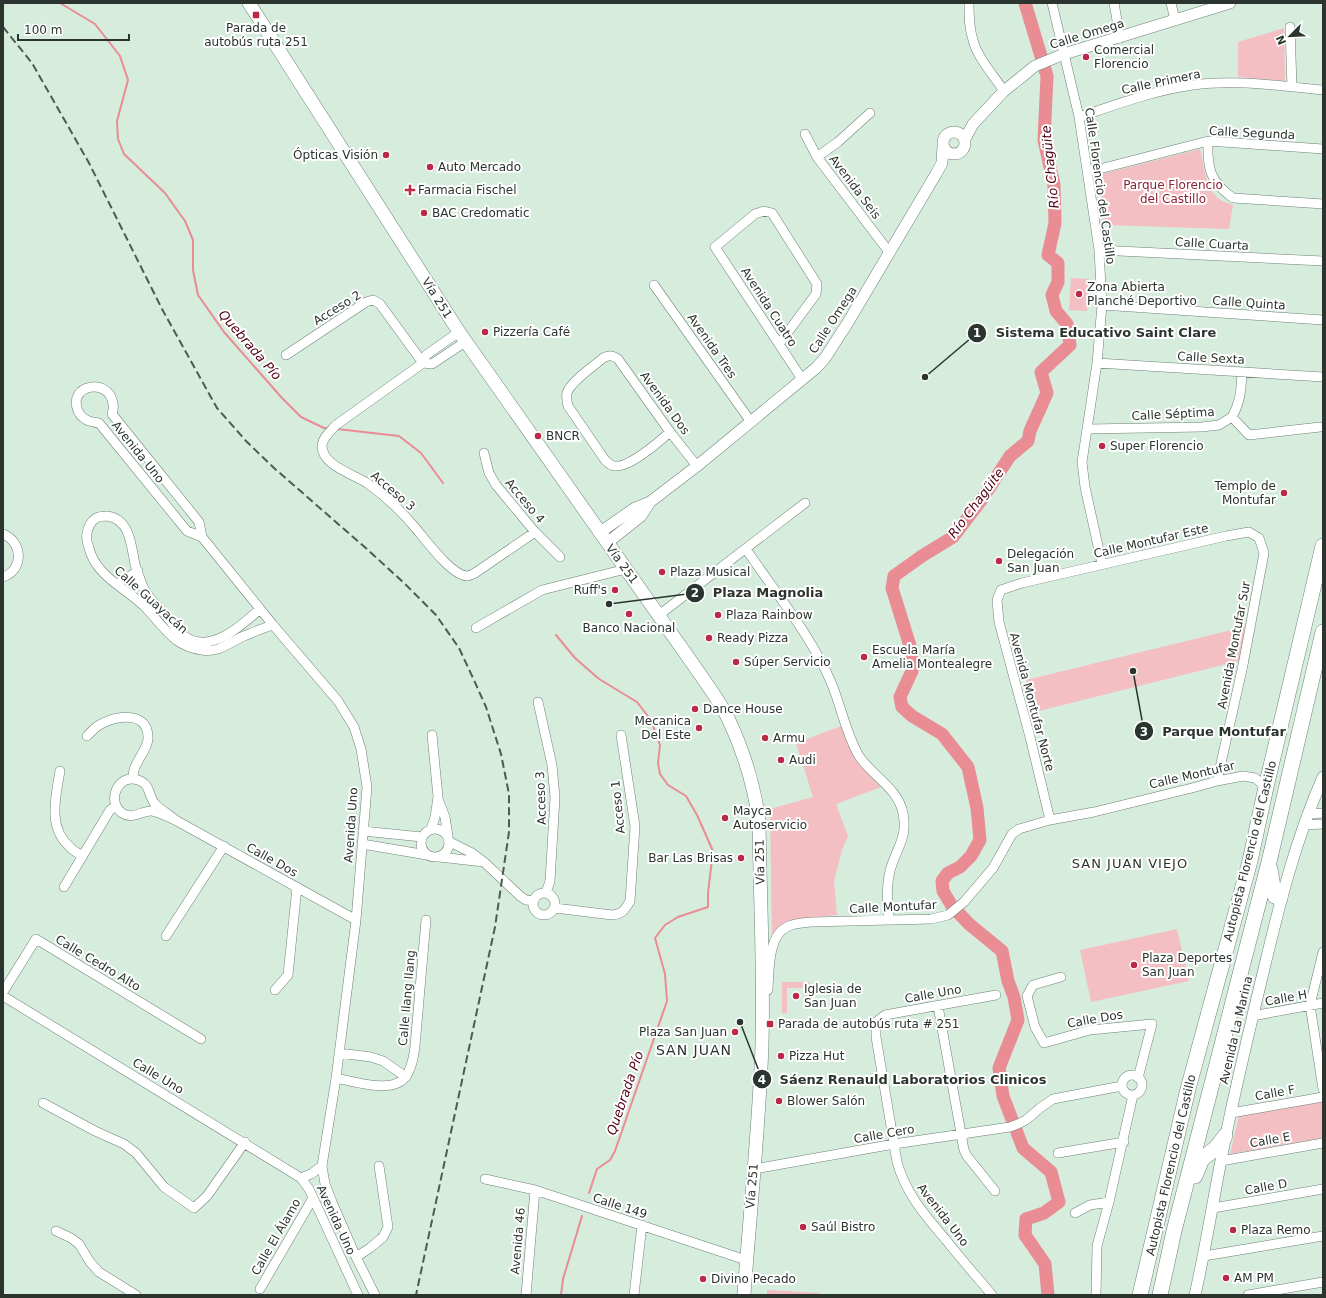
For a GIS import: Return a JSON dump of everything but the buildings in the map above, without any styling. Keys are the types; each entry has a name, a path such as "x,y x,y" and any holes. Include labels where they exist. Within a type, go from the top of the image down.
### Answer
{"highway":[{"name":"Autopista Florencio del Castillo","path":"1140,1295 1188,1088 1250,861 1323,546"},
{"name":"Autopista Florencio del Castillo","path":"1160,1295 1174,1231 1269,862 1323,632"},
{"path":"1269,862 1272,887 1275,896 1280,898"},
{"path":"1174,1231 1186,1206 1202,1159 1216,1148 1226,1136"}],"main road":[{"name":"Vía 251","path":"249,3 462,337 603,538 696,667 726,716 738,743 756,796 759,829 762,982 762,1046 744,1295"}],"street":[{"path":"969,3 970,27 973,42 983,61 1004,91"},
{"name":"Calle Florencio del Castillo","path":"1052,3 1079,117 1099,250 1102,305 1088,429 1082,462 1085,487 1102,564"},
{"path":"1114,3 1120,38"},
{"path":"1171,3 1175,20"},
{"name":"Calle Omega","path":"965,139 973,124 1004,91 1035,66 1064,54 1230,3"},
{"path":"1290,26 1292,87"},
{"name":"Calle Primera","path":"1079,117 1116,104 1192,85 1216,83 1267,84 1323,90"},
{"path":"817,157 843,138 870,113"},
{"name":"Calle Omega","path":"956,131 973,124"},
{"path":"956,131 965,139 964,148 958,153 954,154 947,152 943,146 943,138 949,132 956,131"},
{"name":"Avenida Seis","path":"805,134 817,157 889,252"},
{"path":"1208,141 1210,170 1214,181 1221,190 1233,198 1323,204"},
{"name":"Calle Segunda","path":"1088,172 1208,141 1323,149"},
{"name":"Calle Omega","path":"942,163 943,146"},
{"name":"Calle Omega","path":"603,538 641,516 650,502 697,466 816,368 833,346 856,310 942,163 954,154"},
{"name":"Avenida Cuatro","path":"779,344 816,294 817,284 772,213 764,211 755,214 715,247 802,379"},
{"name":"Calle Cuarta","path":"1099,250 1323,261"},
{"name":"Avenida Tres","path":"654,285 751,422"},
{"name":"Acceso 2","path":"286,354 366,302 374,300 380,304 423,363"},
{"name":"Calle Quinta","path":"1102,305 1323,320"},
{"path":"423,363 432,364 462,337"},
{"name":"Avenida Dos","path":"670,432 644,454 623,465 616,466 610,464 605,460 568,406 566,399 567,392 572,384 603,358 612,356 618,359 670,432 697,466"},
{"name":"Acceso 3","path":"423,363 336,426 322,443 326,458 332,464 367,483 393,504 446,564 458,573 466,576 475,573 535,532"},
{"name":"Calle Sexta","path":"1096,363 1323,377"},
{"path":"1232,417 1238,406 1240,398 1242,372"},
{"name":"Avenida Uno","path":"202,536 187,531 99,423 83,419 76,406 80,394 85,389 91,386 97,386 110,396 113,404 112,414 199,522 202,536 272,625 338,701 354,727 361,749 367,787 356,920 340,1053 322,1166 325,1184 356,1257 375,1295"},
{"name":"Calle Séptima","path":"1088,429 1202,427 1219,425 1232,417 1249,435 1320,427"},
{"name":"Acceso 4","path":"484,453 489,473 496,485 535,532 560,557"},
{"path":"659,615 805,504"},
{"name":"Calle Guayacán","path":"260,609 239,628 226,641 218,650 203,650 190,647 175,640 144,606 96,566 90,553 86,537 89,526 94,519 102,516 113,517 121,522 128,535 138,572 149,597 183,636 192,641 226,641 272,625"},
{"name":"Calle Montufar Este","path":"1001,590 1006,587 1102,564 1241,533 1249,532 1259,538"},
{"path":"3,534 13,540 18,547 19,556 18,563 14,571 8,576 3,577"},
{"name":"Avenida Montufar Sur","path":"1217,781 1240,680 1264,553 1259,538"},
{"path":"746,550 811,644 831,683 852,740 860,757 866,766 892,791 903,811 905,831 890,871 887,903 889,920"},
{"path":"476,628 542,590 626,569"},
{"path":"117,584 138,572"},
{"name":"Avenida Montufar Norte","path":"1001,590 997,600 999,622 1050,820"},
{"path":"160,624 168,618"},
{"name":"Acceso 3","path":"538,702 552,765 555,797 550,882 546,893"},
{"path":"64,887 110,810 116,806 114,796 118,786 122,782 133,779 134,769 148,742 148,732 143,723 134,718 123,717 100,724 87,736"},
{"path":"432,735 438,797 445,817 449,839 449,848 445,854 439,857"},
{"name":"Acceso 1","path":"555,908 612,915 620,914 630,901 635,826 621,735"},
{"path":"60,771 54,807 55,818 60,834 69,847 83,856"},
{"name":"Calle Montufar","path":"762,1046 771,954 775,939 786,927 802,923 931,919 948,914 958,908 967,899 993,868 1012,834 1019,829 1050,820 1094,812 1217,781 1243,776 1255,778 1266,787"},
{"name":"Calle Dos","path":"133,779 139,780 148,788 155,804 177,820 356,920"},
{"name":"Avenida La Marina","path":"1195,1295 1204,1256 1230,1112 1280,898 1308,814 1322,784"},
{"path":"431,829 435,817 438,797"},
{"name":"Calle Dos","path":"116,806 123,813 130,816 137,816 149,811 177,820"},
{"path":"1308,814 1323,813"},
{"path":"1304,825 1323,824"},
{"path":"484,862 433,857 422,850 422,837 431,829 444,831 449,839 484,862 520,896 526,900 534,901"},
{"path":"363,831 422,837"},
{"path":"362,844 427,854"},
{"path":"166,936 224,846"},
{"path":"276,990 288,975 298,887"},
{"path":"546,893 554,898 555,908 548,914 539,914 535,910 534,901 536,896 546,893"},
{"name":"Calle Ilang Ilang","path":"406,1076 412,1063 416,1046 426,920"},
{"name":"Calle Cedro Alto","path":"3,992 36,939 201,1039"},
{"path":"1323,952 1310,1006 1320,1052 1323,1089"},
{"name":"Calle Dos","path":"1061,977 1033,986 1029,990 1027,996 1035,1027 1044,1043 1090,1030 1152,1024 1138,1078"},
{"name":"Calle Uno","path":"876,1022 880,1018 892,1013 996,995"},
{"name":"Calle Uno","path":"3,996 245,1142 325,1184"},
{"name":"Calle H","path":"1252,1016 1323,1003"},
{"path":"938,1006 962,1133 962,1144 967,1156 995,1191"},
{"name":"Avenida Uno","path":"876,1022 876,1036 901,1178 914,1201 923,1213 992,1295"},
{"path":"336,1078 386,1086 399,1083 406,1076 383,1061 340,1053"},
{"path":"1096,1295 1098,1246 1124,1142 1133,1095 1136,1094 1141,1088 1138,1078 1132,1076 1127,1077 1123,1081 1122,1086 1124,1091 1133,1095"},
{"name":"Calle Cero","path":"754,1169 894,1144 1014,1125 1053,1099 1122,1086"},
{"name":"Calle F","path":"1230,1112 1323,1097"},
{"path":"43,1103 124,1144 136,1153 164,1187 194,1208 207,1196 245,1142"},
{"path":"1058,1153 1124,1142"},
{"name":"Calle E","path":"1221,1161 1323,1143"},
{"name":"Avenida Uno","path":"322,1166 307,1175 311,1194 358,1295"},
{"path":"356,1257 383,1237 388,1227 379,1166"},
{"name":"Calle 149","path":"485,1179 535,1190 746,1260"},
{"name":"Calle D","path":"1213,1208 1323,1189"},
{"name":"Avenida 46","path":"526,1295 535,1190"},
{"name":"Calle El Álamo","path":"260,1289 311,1194"},
{"path":"1075,1213 1090,1205 1109,1202"},
{"path":"634,1295 642,1225"},
{"path":"56,1231 71,1238 79,1244 98,1272 136,1295"},
{"path":"1204,1256 1323,1236"},
{"path":"1248,1295 1323,1282"}],"green space":[{"path":"1284,28 1285,81 1238,77 1238,42"},
{"name":"Parque Florencio del Castillo","path":"1200,149 1205,174 1210,187 1218,198 1233,205 1229,229 1103,225 1098,175"},
{"name":"Zona Abierta Planché Deportivo","path":"1071,278 1089,279 1087,311 1069,310"},
{"path":"1248,626 1239,661 1035,712 1026,680"},
{"path":"844,725 858,759 868,774 881,787 836,804 848,836 842,850 834,881 837,915 793,920 780,927 772,939 770,809 813,797 796,743"},
{"name":"Plaza Deportes San Juan","path":"1177,929 1189,981 1091,1002 1080,950"},
{"path":"782,982 810,982 811,1003 805,1003 805,988 787,988 787,1013 782,1013"},
{"path":"1322,1102 1323,1138 1230,1154 1239,1116"},
{"path":"767,1290 819,1293 819,1295 767,1295"}],"waterway":[{"name":"Quebrada Pío","path":"60,3 95,24 120,56 128,80 117,121 118,139 124,154 165,193 185,221 193,240 193,270 198,295 224,332 282,398 301,417 324,428 329,428"},
{"name":"Río Chagüite","path":"1025,3 1047,76 1044,140 1054,185 1055,223 1048,255 1058,263 1058,282 1052,295 1056,311 1067,324 1070,345 1041,372 1047,393 1030,431 1028,441 1010,456 982,499 953,537 922,556 894,576 892,588 911,649 912,671 900,697 902,707 912,716 942,734 968,767 977,808 980,840 971,856 960,867 948,873 942,881 943,891 952,906 969,924 1002,951 1008,981 1014,997 1018,1020 999,1068 1003,1096 1023,1148 1051,1172 1059,1202 1044,1213 1026,1219 1025,1235 1045,1264 1048,1295"},
{"name":"Quebrada Pío","path":"337,429 399,436 421,453 443,483"},
{"name":"Quebrada Pío","path":"556,635 575,658 599,679 637,702 651,720 660,745 658,763 660,774 668,785 686,796 697,815 713,851 708,893 708,907 678,917 665,925 655,938 665,974 667,1001 615,1151 610,1160 597,1169 589,1193"},
{"name":"Quebrada Pío","path":"561,1295 563,1279 582,1216"}],"railway":[{"path":"3,27 32,63 89,163 162,309 217,408 246,441 274,468 368,550 436,615 459,648 486,707 501,754 509,794 509,832 495,927 416,1295"}],"place":[{"name":"Parada de autobús ruta 251","path":"256,15"},
{"name":"Comercial Florencio","path":"1086,57"},
{"name":"Ópticas Visión","path":"386,155"},
{"name":"Auto Mercado","path":"430,167"},
{"name":"Farmacia Fischel","path":"410,190"},
{"name":"BAC Credomatic","path":"424,213"},
{"name":"Zona Abierta Planché Deportivo","path":"1079,294"},
{"name":"Pizzería Café","path":"485,332"},
{"name":"Sistema Educativo Saint Clare","path":"925,377"},
{"name":"BNCR","path":"538,436"},
{"name":"Super Florencio","path":"1102,446"},
{"name":"Templo de Montufar","path":"1284,493"},
{"name":"Delegación San Juan","path":"999,561"},
{"name":"Plaza Musical","path":"662,572"},
{"name":"Ruff's","path":"615,590"},
{"name":"Plaza Magnolia","path":"609,604"},
{"name":"Banco Nacional","path":"629,614"},
{"name":"Plaza Rainbow","path":"718,615"},
{"name":"Ready Pizza","path":"709,638"},
{"name":"Escuela María Amelia Montealegre","path":"864,657"},
{"name":"Súper Servicio","path":"736,662"},
{"name":"Parque Montufar","path":"1133,671"},
{"name":"Dance House","path":"695,709"},
{"name":"Mecanica Del Este","path":"699,728"},
{"name":"Armu","path":"765,738"},
{"name":"Audi","path":"781,760"},
{"name":"Mayca Autoservicio","path":"725,818"},
{"name":"Bar Las Brisas","path":"741,858"},
{"name":"Plaza Deportes San Juan","path":"1134,965"},
{"name":"Iglesia de San Juan","path":"796,996"},
{"name":"Sáenz Renauld Laboratorios Clinicos","path":"740,1022"},
{"name":"Parada de autobús ruta # 251","path":"770,1024"},
{"name":"Plaza San Juan","path":"735,1032"},
{"name":"Pizza Hut","path":"781,1056"},
{"name":"Blower Salón","path":"779,1101"},
{"name":"Saúl Bistro","path":"803,1227"},
{"name":"Plaza Remo","path":"1233,1230"},
{"name":"AM PM","path":"1226,1278"},
{"name":"Divino Pecado","path":"703,1279"}],"district":[{"name":"SAN JUAN VIEJO","path":"1130,863"},
{"name":"SAN JUAN","path":"694,1050"}]}
